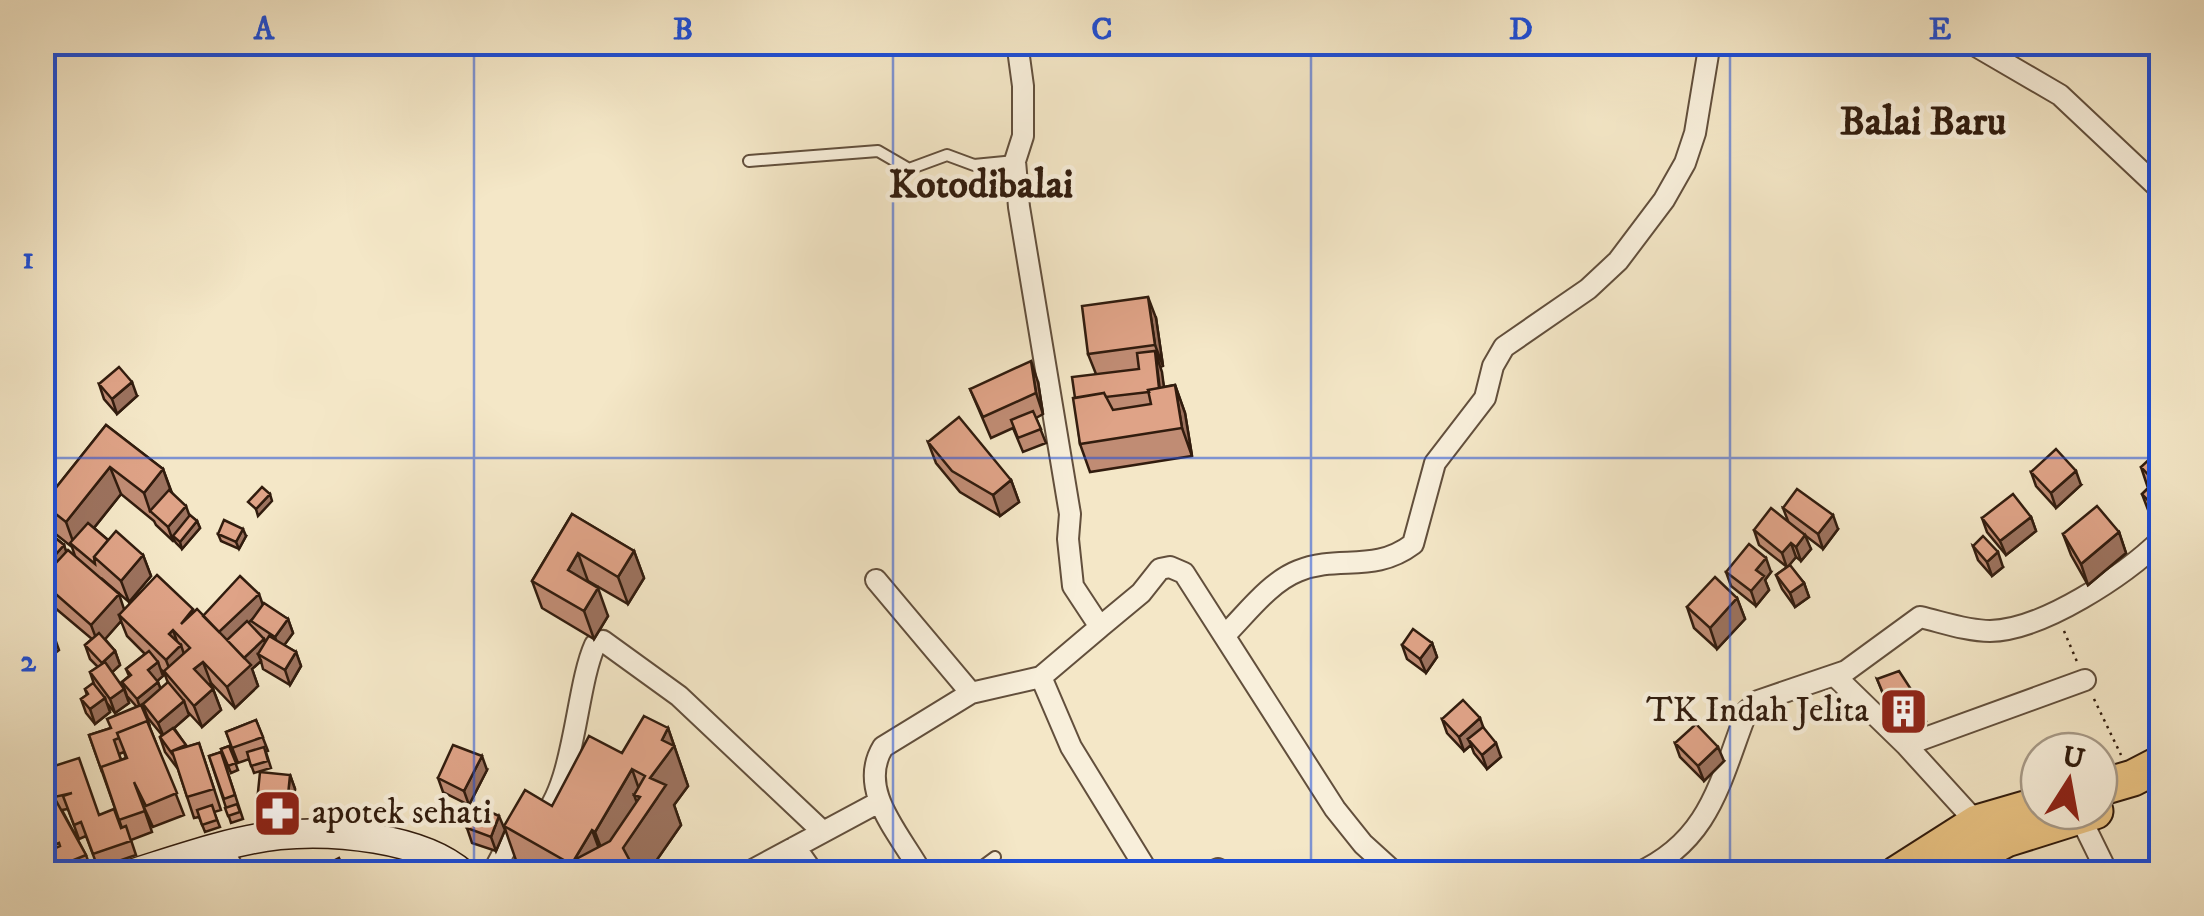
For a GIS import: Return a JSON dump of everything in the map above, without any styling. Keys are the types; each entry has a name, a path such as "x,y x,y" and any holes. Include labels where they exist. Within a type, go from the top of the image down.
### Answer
{"highway":[{"path":"2119,787 2162,763"},
{"path":"2119,798 2162,784"},
{"path":"1917,872 1977,823 2019,811"},
{"path":"1917,872 2029,831"}],"main road":[{"path":"131,874 227,845 281,835 369,839 424,850 463,874"}],"street":[{"path":"1017,42 1023,86 1023,136 1015,161 1019,207 1070,514 1068,540 1073,586 1100,627"},
{"path":"1226,634 1284,577 1320,566 1381,562 1413,544 1435,463 1485,398 1493,366 1504,347 1517,334 1588,289 1618,261 1664,200 1685,163 1696,133 1710,42"},
{"path":"1969,42 2060,95 2162,191"},
{"path":"1636,874 1656,865 1686,840 1714,801 1747,712 1758,701 1835,676 1920,618 1985,631 2013,628 2055,611 2141,559 2162,538"},
{"path":"922,874 878,802 873,774 883,747 971,692 1041,677 1141,593 1160,568 1170,566 1184,573 1226,634 1335,808 1363,844 1396,874"},
{"path":"876,580 971,692"},
{"path":"492,874 518,830 548,814 572,745 586,670 595,645 603,641 679,696 822,830"},
{"path":"1835,676 1906,745 1977,823"},
{"path":"1041,677 1071,747 1149,874"},
{"path":"1906,745 2085,680"},
{"path":"744,874 878,802"},
{"path":"2099,831 2108,874"},
{"path":"795,847 814,874"}],"lane":[{"path":"748,161 878,151 909,168 948,155 974,165 1015,161"},
{"path":"227,845 241,874"},
{"path":"972,874 995,858"},
{"path":"325,874 350,869 375,874"}],"building":[{"path":"1148,297 1155,345 1088,354 1082,306"},
{"path":"1155,351 1159,388 1075,398 1072,377 1139,369 1137,353"},
{"path":"1031,361 1036,393 983,417 970,389"},
{"path":"119,367 132,382 112,399 99,384"},
{"path":"1175,385 1182,428 1080,444 1073,398 1104,393 1113,410 1151,404 1148,390"},
{"path":"1033,411 1041,429 1018,438 1011,420"},
{"path":"959,417 1011,480 993,495 952,471 928,442"},
{"path":"106,425 163,469 144,493 110,467 66,522 43,504"},
{"path":"2056,449 2076,471 2051,493 2031,472"},
{"path":"2158,451 2162,455 2162,508 2158,511 2142,494 2155,482 2141,467"},
{"path":"262,487 270,494 256,509 248,502"},
{"path":"1797,489 1833,515 1818,534 1783,508"},
{"path":"169,490 186,506 168,527 150,511"},
{"path":"2013,494 2031,517 2000,541 1982,518"},
{"path":"2097,506 2119,532 2081,564 2063,534"},
{"path":"1771,508 1805,535 1796,547 1791,543 1782,553 1754,530"},
{"path":"572,514 634,551 618,577 578,553 568,570 598,588 584,611 532,581"},
{"path":"190,515 197,521 180,542 173,536"},
{"path":"224,520 243,529 236,542 218,534"},
{"path":"88,523 108,540 94,557 95,564 70,543"},
{"path":"42,527 64,545 42,570"},
{"path":"116,531 143,555 121,581 94,557"},
{"path":"1983,536 1998,552 1987,562 1973,546"},
{"path":"1749,544 1766,558 1756,570 1764,576 1751,591 1726,572"},
{"path":"68,550 119,594 91,625 42,582"},
{"path":"1790,565 1804,583 1790,593 1776,575"},
{"path":"157,575 193,609 181,624 197,609 251,665 227,687 203,662 194,669 213,689 194,706 164,671 190,648 173,630 169,634 181,645 166,660 119,615"},
{"path":"240,576 259,594 219,632 203,616"},
{"path":"1715,577 1737,598 1710,628 1687,607"},
{"path":"264,603 288,619 275,637 251,621"},
{"path":"2162,613 2162,629 2154,617"},
{"path":"42,621 54,636 42,644"},
{"path":"247,621 264,639 244,658 227,640"},
{"path":"1413,629 1432,643 1420,659 1402,645"},
{"path":"99,633 115,651 102,663 85,645"},
{"path":"269,636 296,652 285,670 258,654"},
{"path":"149,651 158,662 148,670 158,682 137,699 122,682 131,675 126,669"},
{"path":"105,662 124,689 110,699 90,672"},
{"path":"1899,671 1918,700 1890,710 1877,679"},
{"path":"168,682 184,701 158,723 143,704"},
{"path":"93,683 105,698 90,709 81,699"},
{"path":"1463,700 1480,718 1459,737 1442,719"},
{"path":"141,705 150,726 147,721 117,733 119,738 114,740 121,760 101,767 102,772 89,735 111,728 107,719"},
{"path":"644,716 668,728 662,740 674,746 650,778 666,785 623,848 636,872 550,874 569,863 504,826 525,790 552,806 589,736 622,753","holes":["632,769 645,776 634,795 640,797 610,841 574,860"]},
{"path":"256,720 263,737 232,748 226,732"},
{"path":"147,721 177,793 146,806 134,782 145,811 119,820 101,767 127,758 117,733"},
{"path":"1696,724 1718,747 1698,766 1675,743"},
{"path":"1483,727 1496,743 1482,755 1468,739"},
{"path":"173,728 186,745 172,751 173,755 160,737"},
{"path":"199,743 214,789 187,797 172,751"},
{"path":"453,745 482,756 464,791 438,778"},
{"path":"229,746 236,763 228,766 221,749"},
{"path":"264,747 268,761 251,766 247,752"},
{"path":"221,752 235,795 224,799 209,756"},
{"path":"79,758 99,815 114,809 131,841 93,854 81,822 74,825 63,796 72,793 54,797 86,855 42,873 42,854 60,846 59,843 42,850 42,784 49,782 45,769"},
{"path":"260,772 290,775 287,805 257,802"},
{"path":"237,804 240,812 228,816 225,808"},
{"path":"212,805 217,820 202,825 197,810"},
{"path":"477,806 499,816 491,837 467,828"},
{"path":"339,858 347,874 308,874"},
{"path":"309,863 313,871 308,874 289,874 288,871"},
{"path":"766,865 770,874 746,874"}],"place":[{"name":"TK Indah Jelita","path":"1904,711"},
{"name":"apotek sehati","path":"277,813"}],"district":[{"name":"Balai Baru","path":"1923,123"},
{"name":"Kotodibalai","path":"981,186"}]}
